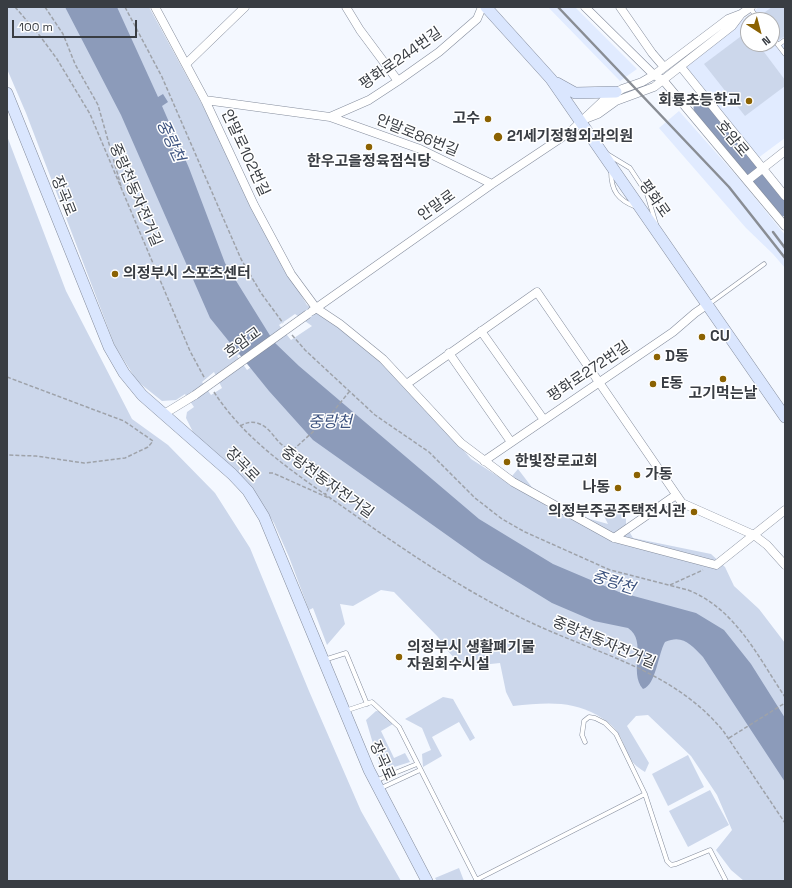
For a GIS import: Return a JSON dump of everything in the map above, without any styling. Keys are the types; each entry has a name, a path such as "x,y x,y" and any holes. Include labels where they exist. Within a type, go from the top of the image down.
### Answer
{"street":[{"name":"안말로102번길","path":"155,7 205,100 258,212 291,274 316,308 340,324 372,349 408,383 461,443 513,482 614,538 716,565"},
{"path":"186,64 245,7"},
{"path":"346,7 360,30 398,81"},
{"name":"평화로244번길","path":"330,117 369,100 439,52 477,19 482,7"},
{"name":"평화로","path":"486,7 529,52 551,79 785,417"},
{"name":"호암로","path":"586,7 654,75 663,80 785,226"},
{"path":"620,7 652,53 664,67"},
{"name":"안말로","path":"308,314 492,184 570,132 594,108 616,92 642,82 654,75 728,19 740,15"},
{"name":"안말로","path":"581,121 598,114 616,101 648,90 681,67 732,26 740,16"},
{"path":"681,67 785,196"},
{"path":"551,79 567,90 575,93 616,92"},
{"name":"장곡로","path":"7,93 109,347 124,373 142,395 232,474 248,492 264,517 376,785 427,881"},
{"path":"205,100 330,117"},
{"name":"안말로86번길","path":"330,117 420,149 492,184"},
{"path":"748,180 785,151"},
{"path":"408,383 537,292 682,503 754,535 767,545 785,565"},
{"name":"평화로272번길","path":"484,461 673,332 694,313 708,304"},
{"name":"호암교","path":"164,414 195,395 308,314"},
{"path":"481,331 544,420"},
{"path":"449,353 511,442"},
{"path":"614,538 676,495"},
{"path":"716,565 785,510"}],"lane":[{"path":"602,151 630,168 647,194 658,232"},
{"path":"708,304 764,264"},
{"path":"324,660 346,653 367,704"},
{"path":"345,711 372,702 399,727 477,880 645,794"},
{"path":"585,742 582,735 584,721 589,717 605,723 616,734 645,794 667,861 671,865 676,864 710,850 726,881"},
{"path":"376,785 417,764"},
{"path":"376,785 420,770"}],"path":[{"name":"중랑천동자전거길","path":"15,7 40,36 78,93 95,125 190,351 207,382"},
{"path":"44,7 63,34 75,64 98,105 123,192"},
{"path":"7,377 124,421 153,441 148,448 125,458 84,463 36,456 7,455"},
{"name":"중랑천동자전거길","path":"211,388 240,426 275,459 406,551 465,589 535,624 630,663 657,676 699,705 715,721 729,739 785,823"},
{"path":"293,450 327,419 349,392"},
{"path":"240,426 251,421 260,423 272,432 285,447 293,450 312,462 328,476 331,483 325,495"},
{"path":"269,473 273,473 333,500"},
{"path":"670,585 716,565"},
{"path":"729,739 785,703"}],"shaded area":[{"path":"7,7 149,7 294,273 301,295 307,305 334,323 381,361 445,428 471,459 507,482 518,469 547,507 608,524 602,512 617,512 626,517 626,526 633,538 711,554 725,567 734,586 759,609 785,643 785,881 744,881 731,870 716,850 732,830 717,795 691,756 648,715 636,716 627,726 649,763 645,772 634,763 628,755 616,730 609,723 587,710 556,704 513,706 506,692 500,663 462,667 438,637 394,592 381,590 353,606 340,604 345,624 327,645 313,608 309,610 289,557 274,523 254,492 193,432 186,418 187,412 194,407 185,394 176,400 162,401 137,381 115,346 26,113 7,69","holes":["295,314 312,326 291,340 279,325","261,339 273,352 247,370 237,356","214,372 222,388 211,395 202,382"]},
{"path":"548,7 575,7 637,69 620,81"},
{"name":"회룡초등학교","path":"759,7 785,7 785,138 758,158 684,65 740,22 740,52 780,52 780,12 753,12"},
{"path":"772,7 785,7 785,36 780,39 780,12 765,12"},
{"path":"740,37 740,52 764,52 785,80 785,86 745,116 704,64"},
{"path":"679,111 743,183 785,235 785,268 746,228 659,128"},
{"path":"7,136 66,291 132,419 168,445 215,493 250,548 309,691 361,811 401,881 7,881"},
{"path":"443,697 453,699 475,738 470,741 459,722 432,737 442,756 423,767 422,754 431,750 422,728 405,719"},
{"path":"376,711 385,712 393,724 381,731 394,758 405,753 410,762 388,769 379,764 366,720"},
{"path":"688,755 704,787 668,806 652,774"},
{"path":"710,790 729,825 688,847 669,811"},
{"path":"459,868 464,881 437,881 435,878"}],"water":[{"name":"중랑천","path":"65,7 117,7 158,97 163,94 168,102 162,106 189,168 225,263 274,342 299,366 479,519 553,564 619,592 696,613 724,630 751,664 785,718 785,782 703,657 686,642 677,639 665,642 654,676 651,682 643,689 637,674 637,641 634,634 628,628 594,621 552,603 482,560 313,440 269,391 210,318 121,115"}],"waterway":[{"path":"701,108 785,209"}],"railway":[{"path":"558,7 729,187 785,258"},
{"path":"773,232 785,248"}],"place":[{"name":"회룡초등학교","path":"749,101"},
{"name":"고수","path":"488,119"},
{"name":"21세기정형외과의원","path":"498,137"},
{"name":"한우고을정육점식당","path":"369,147"},
{"name":"의정부시 스포츠센터","path":"115,274"},
{"name":"CU","path":"702,337"},
{"name":"D동","path":"657,357"},
{"name":"고기먹는날","path":"723,379"},
{"name":"E동","path":"653,384"},
{"name":"한빛장로교회","path":"507,462"},
{"name":"가동","path":"637,475"},
{"name":"나동","path":"618,488"},
{"name":"의정부주공주택전시관","path":"694,512"},
{"name":"의정부시 생활폐기물 자원회수시설","path":"399,657"}]}
